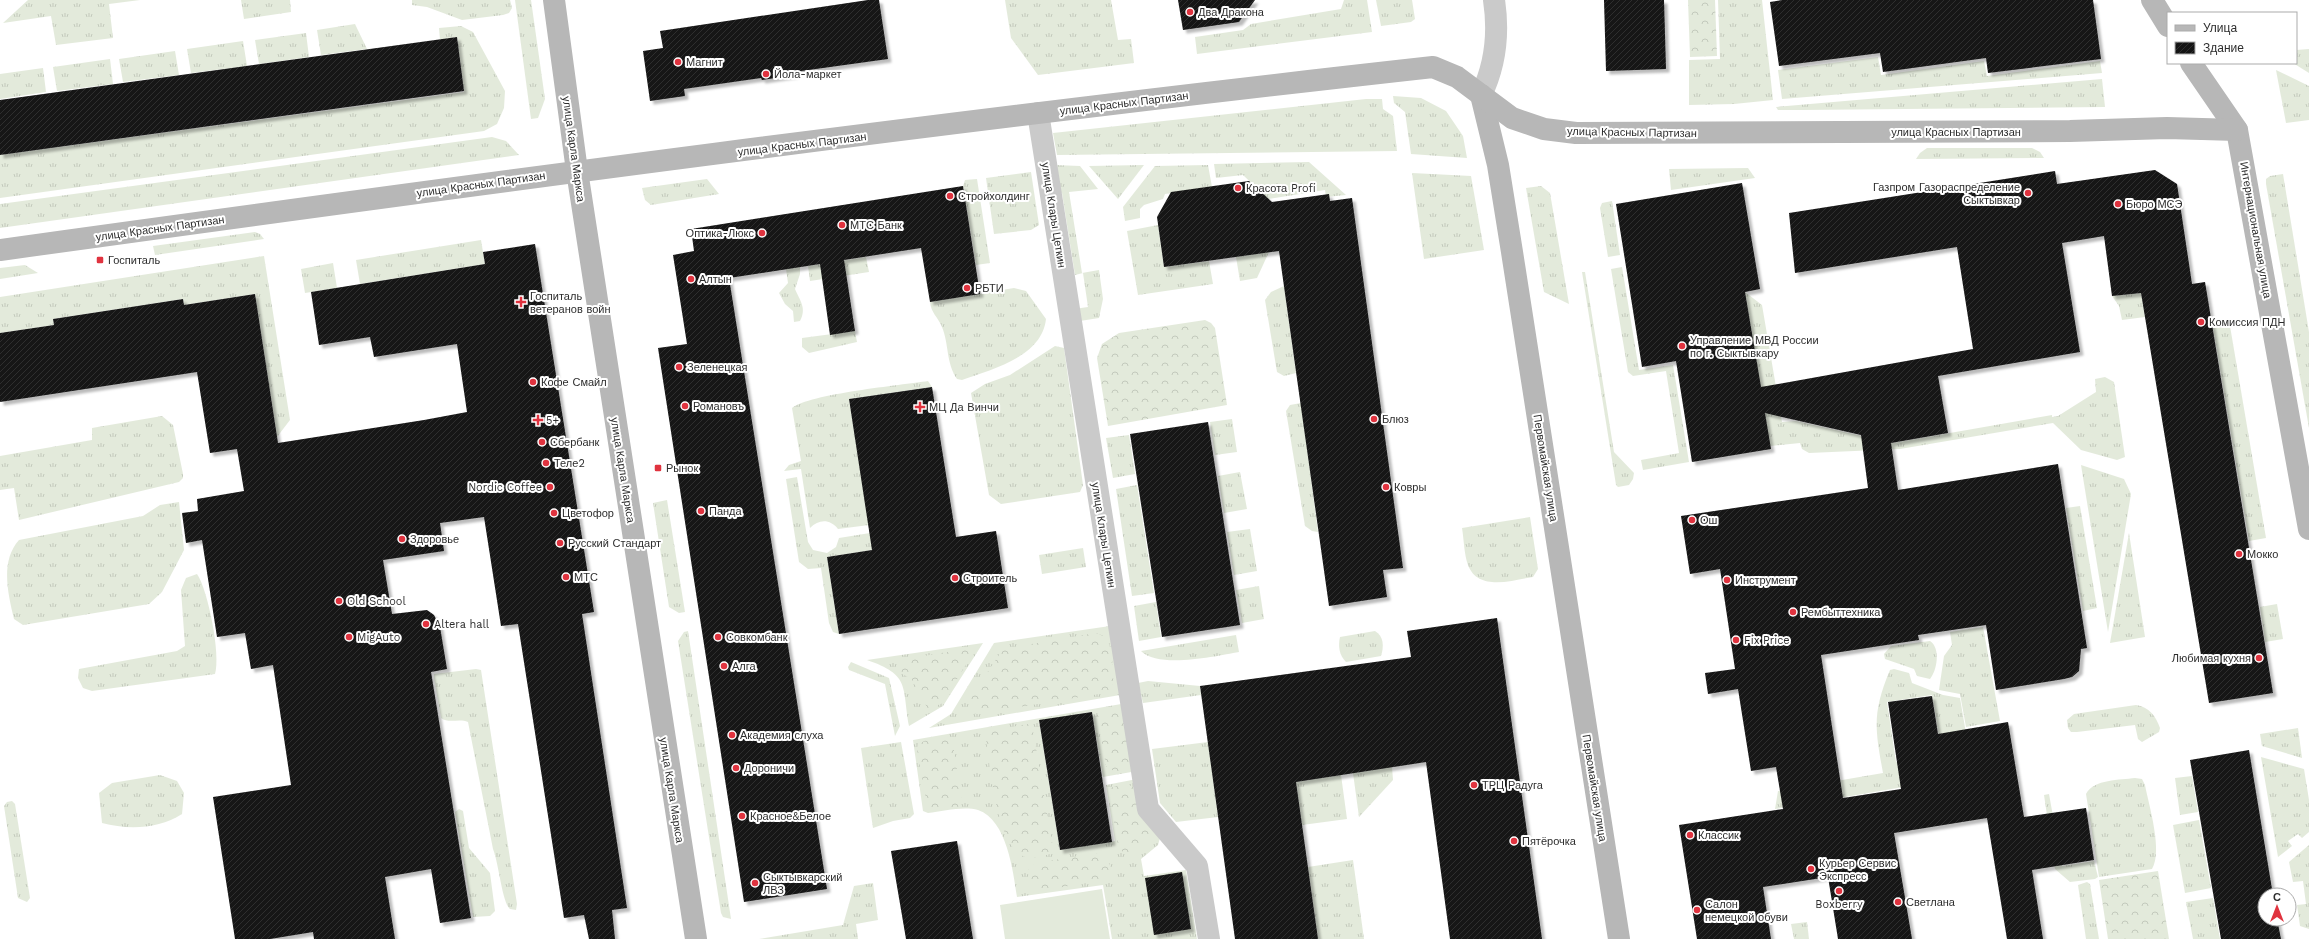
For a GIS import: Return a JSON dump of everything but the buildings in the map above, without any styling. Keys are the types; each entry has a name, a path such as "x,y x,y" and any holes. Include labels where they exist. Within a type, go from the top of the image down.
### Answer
{"street":[{"name":"улица Карла Маркса","path":"554,0 577,171 696,939"},
{"path":"1481,95 1491,74 1496,41 1494,0"},
{"path":"2152,0 2167,24"},
{"name":"Интернациональная улица","path":"2192,64 2237,130 2309,529"},
{"name":"улица Красных Партизан","path":"0,250 577,171 1152,98 1433,67 1457,77 1512,118 1544,130 1576,133 2062,131 2167,128 2237,130"},
{"name":"Первомайская улица","path":"1481,95 1498,165 1619,939"},
{"name":"улица Клары Цеткин","path":"1038,113 1148,809 1197,866 1209,939"}],"green space":[{"path":"28,0 140,0 109,4 113,38 56,45 51,16 3,23"},
{"path":"241,0 290,0 291,12 244,19"},
{"path":"412,0 510,0 512,8 509,13 503,15 462,20 427,7 412,5"},
{"path":"515,0 531,0 545,99 538,118 531,119"},
{"path":"1005,0 1111,0 1118,40 1131,39 1134,63 1038,75 1011,38"},
{"path":"1344,0 1367,0 1372,32 1197,54 1195,37 1243,30 1251,24 1341,9"},
{"path":"1376,0 1412,0 1415,19 1411,22 1381,26"},
{"path":"1688,0 1715,0 1717,56 1690,57"},
{"path":"1718,0 1762,0 1773,100 1734,104 1689,105 1689,60 1720,59"},
{"path":"355,24 367,49 321,55 317,30"},
{"path":"461,26 473,32 505,91 504,108 497,124 484,131 0,198 0,155 464,92 457,37 440,40 439,28"},
{"path":"306,33 309,57 259,64 255,40"},
{"path":"243,41 247,66 191,73 187,49"},
{"path":"2309,49 2309,73 2295,64 2297,64 2297,50"},
{"path":"175,51 179,75 123,82 119,59"},
{"path":"1878,57 1881,75 1984,61 1987,76 2100,61 2102,73 1782,99 1778,70"},
{"path":"110,59 113,84 57,91 53,67"},
{"path":"43,68 46,92 0,99 0,74"},
{"path":"2276,70 2309,86 2309,120 2286,123"},
{"path":"2102,79 2105,107 1778,110 1776,107"},
{"path":"1393,96 1421,98 1446,111 1463,136 1467,158 1411,154 1405,112 1394,103"},
{"path":"1366,99 1382,99 1383,109 1393,116 1397,151 1057,155 1053,133"},
{"path":"492,137 506,141 519,155 0,228 0,204"},
{"path":"1927,148 2032,148 2040,152 2044,158 1916,159 1920,153"},
{"path":"1309,162 1346,195 1326,197 1325,190 1268,199 1243,175 1216,178 1214,164"},
{"path":"1055,165 1080,166 1098,189 1069,192 1082,273 1099,270 1103,299 1099,318 1080,321 1074,309 1088,307 1083,273 1075,275 1062,193 1057,192"},
{"path":"1144,165 1118,199 1089,166"},
{"path":"1208,165 1212,187 1165,194 1163,199 1144,205 1140,209 1140,218 1125,221 1123,207 1155,166"},
{"path":"1748,168 1755,178 1671,190 1669,169"},
{"path":"1031,172 1039,225 1031,230 994,234 986,178"},
{"path":"1412,173 1471,176 1484,250 1424,259"},
{"path":"2283,174 2309,332 2309,428 2266,184 2266,179 2270,176"},
{"path":"707,179 719,194 651,205 645,200 642,188"},
{"path":"977,179 990,263 976,265 963,186 965,180"},
{"path":"1541,186 1550,193 1569,304 1544,292 1526,188"},
{"path":"1612,201 1620,255 1608,257 1600,208 1602,203"},
{"path":"1158,225 1164,267 1209,261 1213,284 1138,295 1127,231"},
{"path":"255,232 260,234 264,239 155,255 153,246"},
{"path":"481,240 485,264 360,284 356,260"},
{"path":"1269,252 1257,278 1240,281 1236,257"},
{"path":"264,256 290,420 277,437 255,294 184,305 183,299 53,319 54,325 0,333 0,297"},
{"path":"866,257 869,272 810,281 808,266"},
{"path":"333,263 337,288 305,293 301,269"},
{"path":"25,265 38,273 0,279 0,268"},
{"path":"800,267 800,274 795,289 802,305 803,312 800,321 794,322 793,311 785,304 779,293 788,283 786,269"},
{"path":"1622,267 1639,370 1673,365 1689,462 1643,470 1641,460 1679,453 1666,371 1633,376 1628,372 1611,269"},
{"path":"1582,272 1585,272 1614,452 1634,473 1633,479 1629,485 1618,487 1616,485"},
{"path":"1284,286 1296,373 1284,376 1277,372 1265,300 1271,292"},
{"path":"1014,288 1026,291 1046,319 1042,332 1035,343 1026,352 1014,360 962,380 957,379 951,367 942,327 932,309 930,302"},
{"path":"1745,292 1762,305 1782,422 1796,421 1893,443 2052,415 2052,417 2058,416 2096,392 2095,379 2105,377 2114,382 2125,457 2117,460 2081,450 2053,423 1900,449 1809,453 1802,449 1800,443 1770,446"},
{"path":"2141,293 2145,317 2122,320 2119,306 2112,296"},
{"path":"1205,320 1211,323 1215,328 1227,405 1108,426 1097,358 1102,344 1119,333"},
{"path":"2230,326 2266,538 2249,541 2213,328"},
{"path":"855,331 857,342 809,353 802,347 802,338"},
{"path":"1055,346 1064,348 1083,485 1080,492 1001,504 989,495 971,393 985,384 1010,375"},
{"path":"928,381 932,387 849,399 869,525 838,529 832,523 824,521 813,525 810,528 801,469 784,471 789,465 801,461 792,408 817,398 836,394"},
{"path":"1301,403 1318,532 1312,531 1305,526 1286,411 1290,405"},
{"path":"162,416 173,425 183,474 183,478 179,482 19,520 14,488 0,490 0,456 92,440 92,428"},
{"path":"1232,419 1237,452 1215,455 1210,422"},
{"path":"1129,435 1135,474 1113,478 1106,438"},
{"path":"2081,465 2124,479 2131,494 2108,632"},
{"path":"1240,472 1247,509 1224,513 1218,476"},
{"path":"797,477 808,542 813,550 827,553 836,547 839,538 870,533 873,550 827,557 839,634 833,632 829,623 821,568 808,569 799,562 786,479"},
{"path":"1137,485 1154,593 1132,596 1116,489"},
{"path":"667,500 685,612 679,613 669,607 653,503"},
{"path":"179,502 184,550 162,592 149,604 23,625 14,619 8,589 7,568 13,548 19,540 143,516 160,505"},
{"path":"2080,506 2097,608 2083,611 2066,508"},
{"path":"1530,517 1538,569 1533,577 1506,582 1497,582 1480,579 1473,573 1467,561 1462,528"},
{"path":"1250,529 1257,571 1234,575 1227,532"},
{"path":"2129,533 2145,637 2110,643"},
{"path":"1083,548 1086,567 1042,574 1039,555"},
{"path":"197,574 209,608 215,638 215,674 92,691 83,688 78,678 79,669 177,651 185,646 181,590 186,578"},
{"path":"1259,586 1264,619 1242,623 1236,590"},
{"path":"1156,602 1161,637 1139,641 1134,606"},
{"path":"2277,604 2283,639 2265,642 2260,607"},
{"path":"1110,626 1120,695 929,728 951,714 994,643"},
{"path":"1983,627 2000,721 1966,727 1960,694 1939,690 1944,656 1952,645 1950,632"},
{"path":"688,631 731,919 723,917 721,913 678,641 684,632"},
{"path":"1375,631 1382,639 1383,649 1381,656 1346,662 1340,650 1340,637"},
{"path":"1095,633 1106,638 1108,641 1112,658 1112,689 1105,693 977,714 970,712 970,698 1003,649"},
{"path":"1236,635 1239,652 1217,656 1188,660 1174,660 1149,656 1141,651"},
{"path":"1930,641 1936,649 1937,660 1930,679 1917,676 1914,669 1885,659 1884,654 1891,646"},
{"path":"983,643 943,706 909,726 902,683 891,671 881,665 867,660"},
{"path":"965,649 971,650 971,656 943,703 928,709 912,680 903,674 899,668 900,660"},
{"path":"851,662 889,678 900,726 895,736 885,684 849,670 848,667"},
{"path":"476,669 481,670 517,904 516,910 510,909 505,899 493,849 468,722 447,721 441,718 434,678 434,674"},
{"path":"1894,669 1909,673 1912,683 1943,695 1960,698 1970,757 1979,774 1775,809 1778,791 1883,773 1878,744 1877,721 1880,698 1890,670","holes":["1932,695 1942,755 1896,762 1887,702"]},
{"path":"1148,681 1200,686 1201,695 1143,703 1138,683"},
{"path":"1127,703 1137,771 1103,777 1092,712 1039,721 1060,850 1115,841 1106,785 1137,779 1160,838 1158,845 1141,859 1144,876 1186,870 1197,939 1112,939 1103,885 1017,897 1011,861 1007,848 996,824 988,816 978,810 966,808 928,813 923,811 913,740"},
{"path":"2136,705 2148,710 2160,728 2159,732 2142,742 2138,739 2135,725 2077,732 2071,732 2068,728 2067,720 2074,714"},
{"path":"1113,707 1125,710 1134,766 1124,771 1116,771 1109,769 1106,766 1097,715 1099,710"},
{"path":"1027,724 1032,725 1053,847 1050,854 1034,858 1025,857 1018,853 1010,844 1004,832 995,800 986,739 991,731"},
{"path":"2298,728 2302,758 2262,746 2260,734"},
{"path":"933,737 949,739 953,744 962,803 958,807 932,808 927,805 917,750 918,744"},
{"path":"901,742 914,814 910,818 893,821 873,828 861,748"},
{"path":"1208,742 1218,817 1176,822 1160,803 1152,749"},
{"path":"2261,757 2304,769 2309,800 2309,832 2302,838 2298,834 2288,841 2292,846 2278,857"},
{"path":"1392,767 1393,780 1359,817 1353,773"},
{"path":"160,775 177,781 184,793 182,814 163,823 143,827 122,827 102,823 99,793 112,783"},
{"path":"1341,775 1347,819 1302,825 1296,782"},
{"path":"2192,776 2198,812 2180,815 2175,778"},
{"path":"2135,778 2142,779 2145,785 2156,840 2155,861 2152,869 2099,877 2086,794 2095,785 2101,783"},
{"path":"1124,784 1132,786 1135,791 1152,836 1144,847 1132,852 1123,852 1118,846 1109,794 1110,788"},
{"path":"2049,794 2062,866 2094,861 2098,877 2095,879 2070,882 2055,869 2044,795"},
{"path":"12,801 15,804 30,898 27,902 18,898 4,806 7,802"},
{"path":"459,809 463,811 469,848 490,873 495,911 490,916 473,917 455,812"},
{"path":"2199,820 2211,888 2185,893 2173,825"},
{"path":"2309,845 2309,929 2300,926 2297,905 2306,904 2303,881 2293,882 2289,862"},
{"path":"1098,853 1105,855 1112,870 1110,876 1104,880 1039,891 1031,884 1028,874 1029,867 1035,863"},
{"path":"1353,860 1364,939 1318,939 1308,867"},
{"path":"2158,871 2169,939 2108,939 2099,880"},
{"path":"2087,882 2090,884 2099,939 2086,939 2078,885"},
{"path":"873,883 878,920 856,924 858,939 759,939 843,925 854,886"},
{"path":"1102,889 1110,939 1005,939 1000,905"},
{"path":"2213,898 2220,939 2193,939 2186,902"},
{"path":"1807,922 1809,939 1794,939 1791,924"}],"place":[{"name":"Два Дракона","path":"1190,12"},
{"name":"Магнит","path":"678,62"},
{"name":"Йола-маркет","path":"766,74"},
{"name":"Красота Profi","path":"1238,188"},
{"name":"Газпром Газораспределение Сыктывкар","path":"2028,193"},
{"name":"Стройхолдинг","path":"950,196"},
{"name":"Бюро МСЭ","path":"2118,204"},
{"name":"МТС Банк","path":"842,225"},
{"name":"Оптика-Люкс","path":"762,233"},
{"name":"Госпиталь","path":"100,260"},
{"name":"Алтын","path":"691,279"},
{"name":"РБТИ","path":"967,288"},
{"name":"Госпиталь ветеранов войн","path":"521,302"},
{"name":"Комиссия ПДН","path":"2201,322"},
{"name":"Управление МВД России по г. Сыктывкару","path":"1682,346"},
{"name":"Зеленецкая","path":"679,367"},
{"name":"Кофе Смайл","path":"533,382"},
{"name":"Романовъ","path":"685,406"},
{"name":"МЦ Да Винчи","path":"920,407"},
{"name":"Блюз","path":"1374,419"},
{"name":"5+","path":"538,420"},
{"name":"Сбербанк","path":"542,442"},
{"name":"Теле2","path":"546,463"},
{"name":"Рынок","path":"658,468"},
{"name":"Nordic Coffee","path":"550,487"},
{"name":"Ковры","path":"1386,487"},
{"name":"Панда","path":"701,511"},
{"name":"Цветофор","path":"554,513"},
{"name":"Ош","path":"1692,520"},
{"name":"Здоровье","path":"402,539"},
{"name":"Русский Стандарт","path":"560,543"},
{"name":"Мокко","path":"2239,554"},
{"name":"МТС","path":"566,577"},
{"name":"Строитель","path":"955,578"},
{"name":"Инструмент","path":"1727,580"},
{"name":"Old School","path":"339,601"},
{"name":"Рембыттехника","path":"1793,612"},
{"name":"Altera hall","path":"426,624"},
{"name":"MigAuto","path":"349,637"},
{"name":"Совкомбанк","path":"718,637"},
{"name":"Fix Price","path":"1736,640"},
{"name":"Любимая кухня","path":"2259,658"},
{"name":"Алга","path":"724,666"},
{"name":"Академия слуха","path":"732,735"},
{"name":"Дороничи","path":"736,768"},
{"name":"ТРЦ Радуга","path":"1474,785"},
{"name":"Красное&Белое","path":"742,816"},
{"name":"Классик","path":"1690,835"},
{"name":"Пятёрочка","path":"1514,841"},
{"name":"Курьер Сервис Экспресс","path":"1811,869"},
{"name":"Сыктывкарский ЛВЗ","path":"755,883"},
{"name":"Boxberry","path":"1839,891"},
{"name":"Светлана","path":"1898,902"},
{"name":"Салон немецкой обуви","path":"1697,910"}]}
